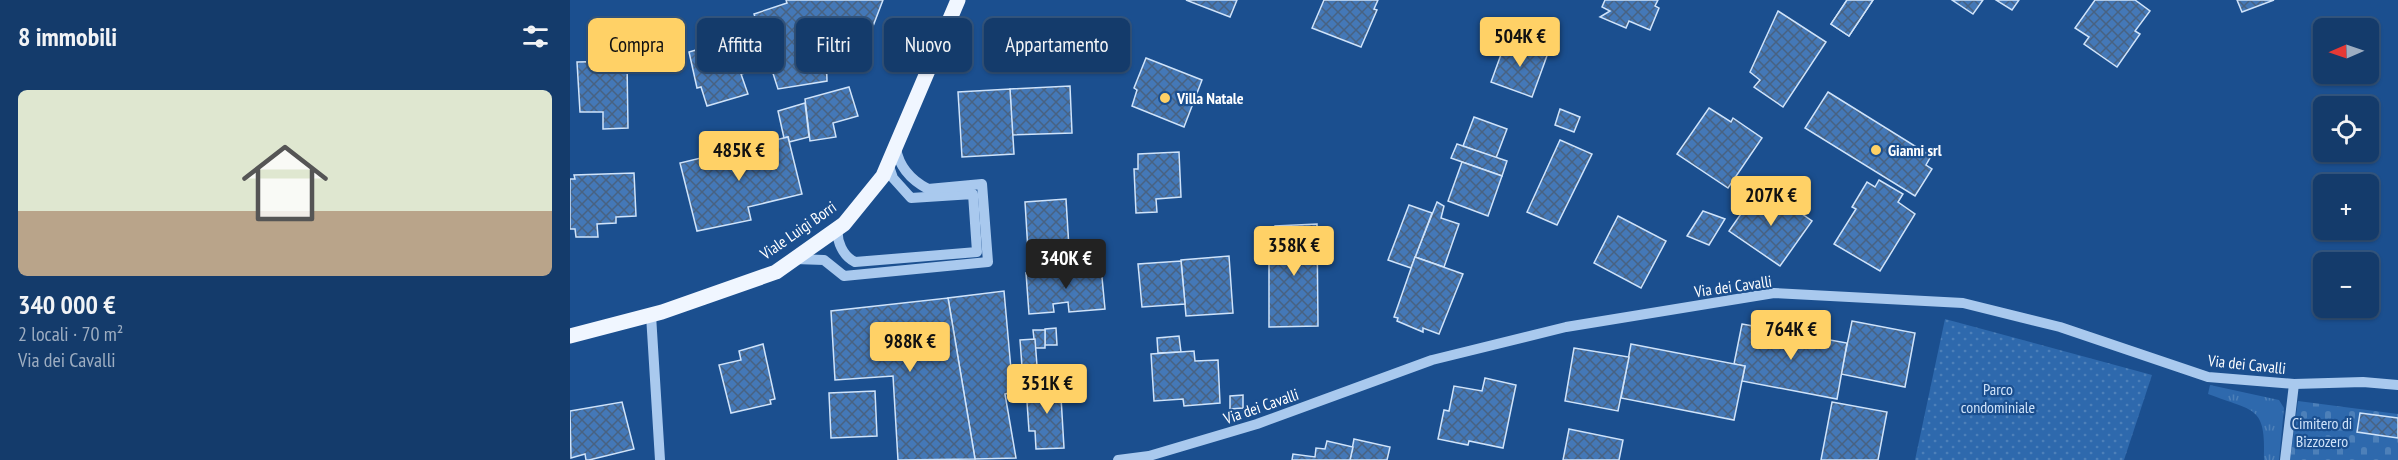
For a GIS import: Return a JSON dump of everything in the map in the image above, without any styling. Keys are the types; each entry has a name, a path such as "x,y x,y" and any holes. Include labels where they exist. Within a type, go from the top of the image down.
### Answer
{"main road":[{"name":"Viale Luigi Borri","path":"570,336 651,315 776,272 838,228 883,176 958,0"}],"street":[{"path":"795,259 824,260 844,276 988,262 982,184 928,189 905,172 900,164 896,146"},
{"path":"838,228 839,244 849,259 855,262 977,252 973,194 911,198 896,183 888,163"},
{"name":"Via dei Cavalli","path":"1118,460 1149,456 1257,424 1432,360 1566,327 1774,293 1963,303 2060,327 2208,377 2294,384 2362,382 2398,385"},
{"path":"651,315 660,460"},
{"path":"2285,460 2294,384"}],"green space":[{"name":"Parco condominiale","path":"1945,319 2152,375 2124,460 1915,460"},
{"path":"2210,385 2279,400 2284,408 2279,460 2264,460 2263,429 2254,413 2247,408 2208,394"},
{"name":"Cimitero di Bizzozero","path":"2298,401 2398,414 2398,460 2290,460"}],"building":[{"path":"786,0 883,0 872,29 872,18 796,18 796,72 827,72 827,81 778,89 773,72 784,72 784,18 755,18 754,14 787,3"},
{"path":"1186,0 1237,0 1230,17"},
{"path":"1324,0 1378,0 1374,9 1377,10 1361,47 1312,28"},
{"path":"1605,0 1658,0 1655,6 1659,8 1650,30 1629,21 1626,28 1600,17 1610,11 1602,7"},
{"path":"1847,0 1873,0 1849,36 1831,24"},
{"path":"1847,0 1873,0 1849,36 1831,24"},
{"path":"1952,0 1983,0 1973,14"},
{"path":"1996,0 2019,0 2012,10"},
{"path":"2095,0 2135,0 2150,11 2135,31 2140,34 2117,67 2084,44 2089,37 2075,28"},
{"path":"2237,0 2274,0 2242,12"},
{"path":"1778,11 1826,42 1783,107 1754,87 1760,80 1750,72"},
{"path":"1507,38 1548,53 1532,97 1491,82"},
{"path":"697,50 697,72 749,72 741,74 748,94 707,106 701,87 697,88 689,52"},
{"name":"Villa Natale","path":"1146,58 1202,80 1184,127 1132,106 1137,90 1134,88"},
{"path":"577,62 588,62 588,72 627,72 628,128 603,129 603,112 580,112"},
{"path":"1070,86 1072,133 1012,135 1010,89"},
{"path":"849,87 858,116 833,123 836,137 810,141 805,99"},
{"path":"1010,89 1014,154 962,157 958,92"},
{"path":"1828,92 1931,156 1926,165 1932,169 1915,196 1805,128"},
{"path":"805,103 809,137 789,142 788,137 784,138 778,111"},
{"path":"1709,108 1731,122 1733,118 1762,138 1728,188 1677,154"},
{"path":"1560,109 1580,117 1574,132 1555,125"},
{"path":"1474,117 1507,129 1496,158 1463,146"},
{"path":"788,137 802,194 748,207 751,220 697,231 680,163"},
{"path":"1560,140 1592,154 1557,225 1527,212"},
{"path":"1457,144 1507,161 1502,176 1451,158"},
{"path":"1179,152 1181,197 1156,199 1157,212 1136,213 1134,169 1138,169 1138,154"},
{"path":"1462,162 1502,176 1488,216 1448,201"},
{"path":"634,173 636,216 616,217 616,223 597,224 598,237 576,237 575,229 570,229 570,179 575,179 574,175"},
{"path":"1879,180 1903,194 1898,202 1915,214 1880,271 1834,244 1856,209 1852,207 1867,182 1875,187"},
{"path":"1768,190 1812,221 1780,266 1729,231 1754,195 1758,198"},
{"path":"1066,199 1069,248 1028,251 1025,202"},
{"path":"1437,202 1444,206 1441,218 1459,224 1444,267 1415,257"},
{"path":"1409,205 1432,213 1411,268 1388,260"},
{"path":"1703,211 1725,219 1709,245 1687,236"},
{"path":"1618,216 1666,241 1641,288 1594,263"},
{"path":"1317,224 1318,326 1269,327 1269,252 1274,252 1275,226"},
{"path":"1229,256 1233,313 1186,316 1181,260"},
{"path":"1415,257 1463,274 1439,334 1423,328 1423,332 1397,321 1398,318 1394,317"},
{"path":"1181,261 1185,304 1142,307 1138,264"},
{"path":"1101,267 1105,309 1069,312 1068,302 1053,304 1054,312 1029,314 1026,273"},
{"path":"1004,291 1013,392 1005,394 1016,458 975,459 948,298"},
{"path":"948,298 975,459 898,460 893,376 835,380 831,311"},
{"path":"1852,321 1915,333 1905,387 1841,374"},
{"path":"1742,324 1847,343 1837,399 1742,381 1745,366 1734,364"},
{"path":"1056,328 1057,345 1045,345 1045,329"},
{"path":"1033,330 1045,330 1045,348 1035,348"},
{"path":"1179,336 1181,352 1158,353 1157,338"},
{"path":"1035,339 1038,379 1023,380 1020,340"},
{"path":"763,344 775,399 770,400 771,404 731,413 719,365 741,360 739,351"},
{"path":"1631,344 1745,366 1734,420 1621,398"},
{"path":"1574,348 1629,357 1618,411 1565,401"},
{"path":"1194,351 1195,361 1218,360 1220,403 1184,406 1183,399 1154,401 1151,354"},
{"path":"1485,378 1516,385 1503,448 1469,441 1468,445 1438,439 1444,410 1449,411 1454,386 1482,391"},
{"path":"1060,380 1064,448 1036,449 1035,431 1029,431 1027,402 1033,401 1032,383"},
{"path":"875,391 877,436 831,438 829,393"},
{"path":"1243,395 1243,408 1230,409 1230,396"},
{"path":"622,402 634,449 589,460 586,460 585,454 571,458 570,411"},
{"path":"1832,402 1887,412 1878,460 1821,460"},
{"path":"2360,413 2398,418 2398,438 2357,432"},
{"path":"1569,429 1623,440 1619,460 1563,460"},
{"path":"1354,439 1390,447 1387,460 1350,460"},
{"path":"1327,441 1353,447 1350,460 1292,460 1293,454 1315,457 1316,448 1325,449"}],"place":[{"name":"Villa Natale","path":"1165,98"},
{"name":"Gianni srl","path":"1876,150"}]}
